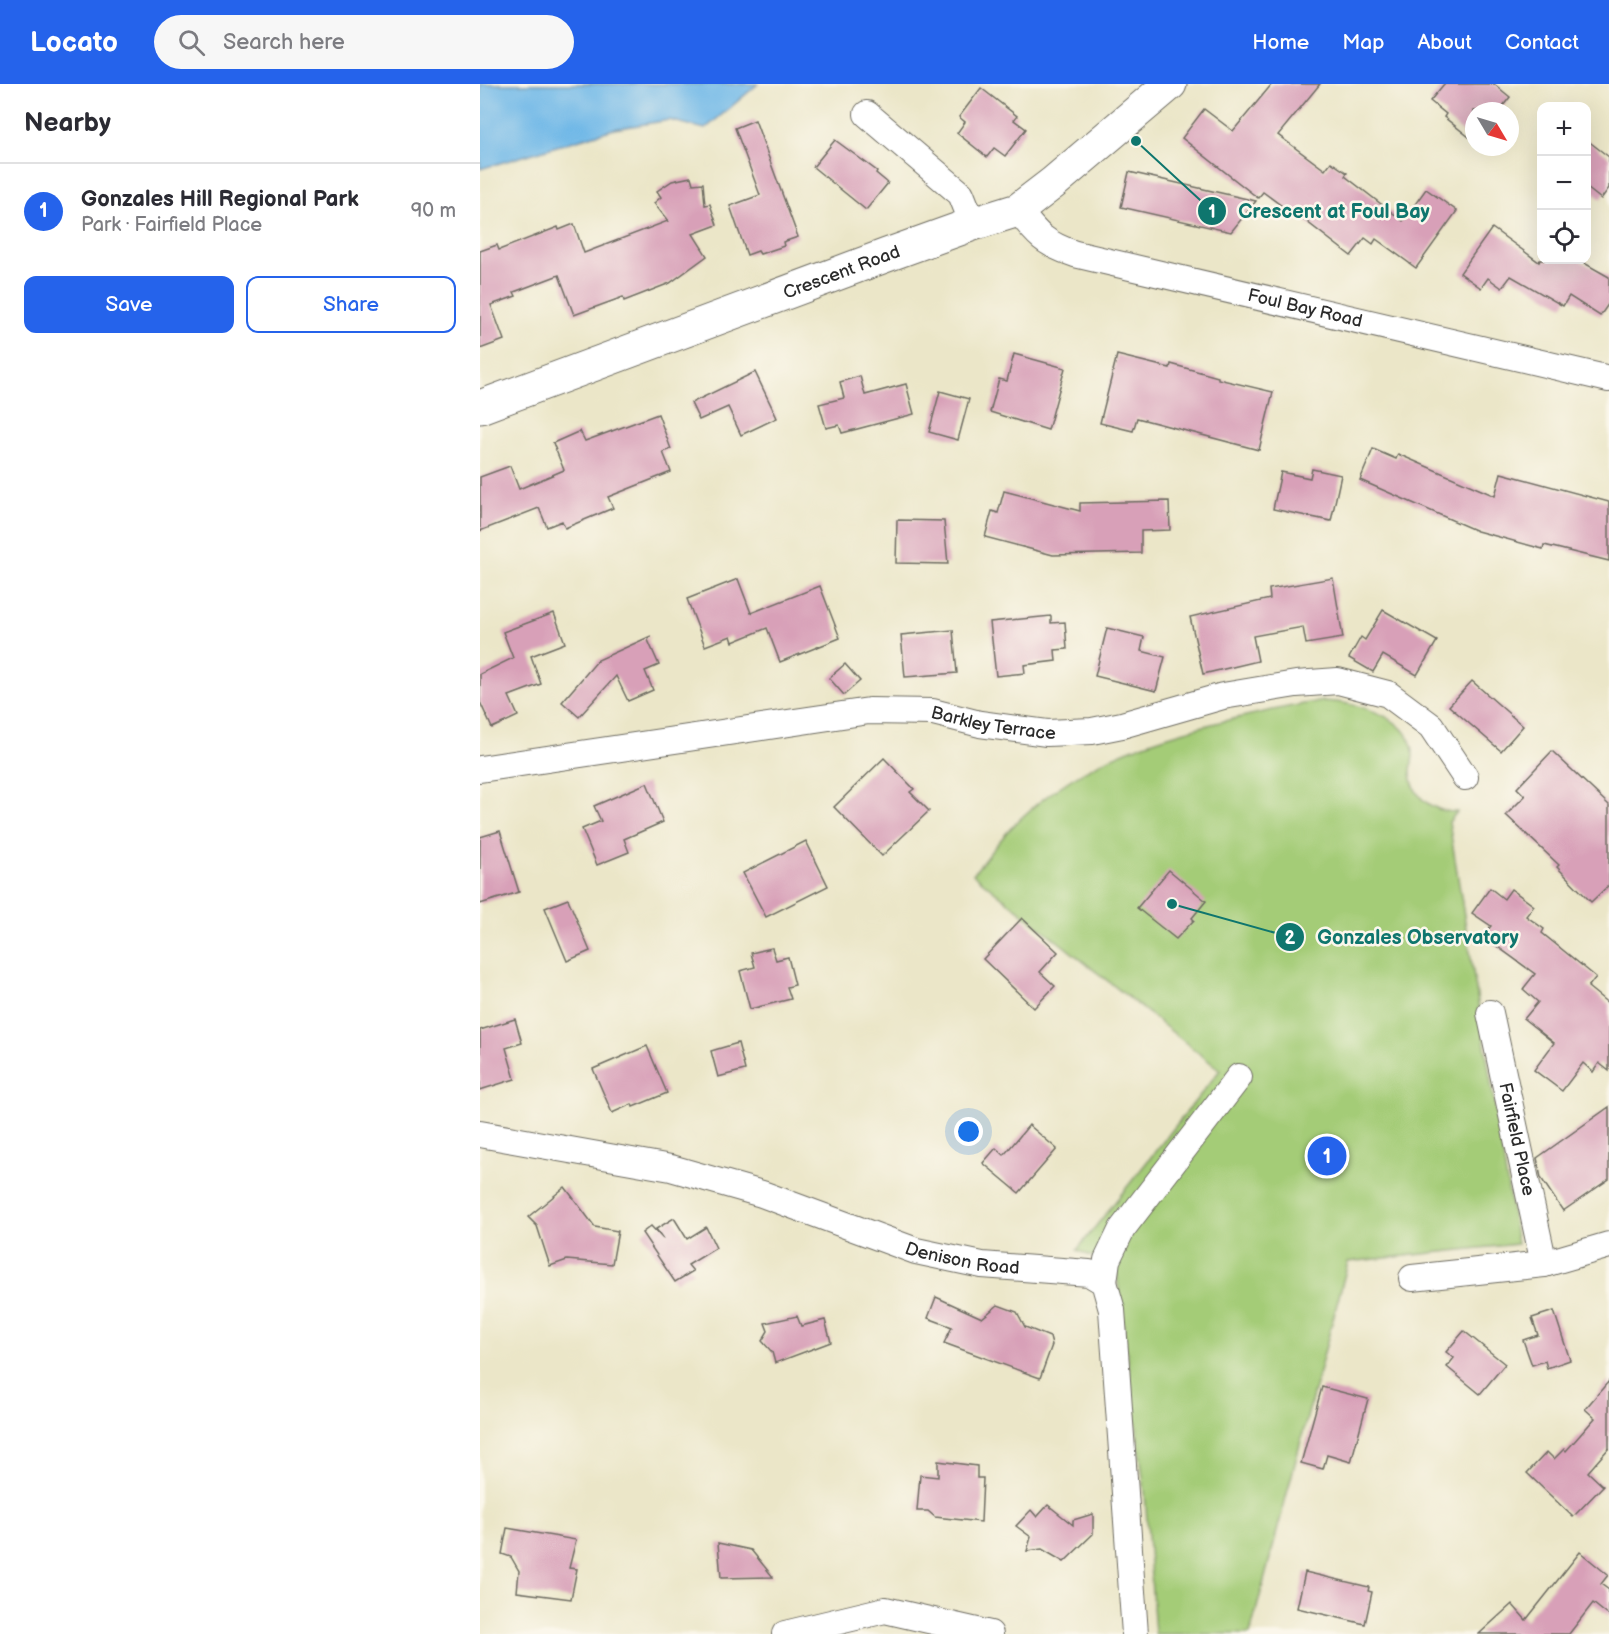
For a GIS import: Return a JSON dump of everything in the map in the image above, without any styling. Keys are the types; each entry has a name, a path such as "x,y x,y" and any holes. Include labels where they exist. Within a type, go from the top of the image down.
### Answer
{"main road":[{"name":"Crescent Road","path":"480,408 973,224 1018,210 1170,84"}],"street":[{"path":"867,114 961,194 973,224"},
{"name":"Foul Bay Road","path":"1018,210 1037,235 1062,250 1075,254 1609,379"},
{"name":"Barkley Terrace","path":"480,770 869,711 933,712 980,724 1047,733 1092,731 1122,725 1223,696 1296,684 1338,681 1389,694 1431,726 1465,777"},
{"name":"Fairfield Place","path":"1490,1013 1544,1264"},
{"path":"1135,1634 1112,1310 1104,1282 1107,1260 1122,1229 1239,1077"},
{"name":"Denison Road","path":"480,1134 671,1168 762,1194 916,1251 982,1265 1089,1272 1104,1282"},
{"path":"1412,1278 1544,1264 1609,1245"},
{"path":"785,1634 885,1610 990,1634"}],"green space":[{"path":"1323,701 1373,711 1397,724 1412,746 1412,780 1419,795 1431,806 1457,812 1449,822 1517,1244 1348,1262 1250,1634 1155,1634 1145,1493 1113,1243 1099,1260 1077,1250 1220,1070 973,874 1011,828 1035,806 1086,770 1171,735 1278,709"}],"water":[{"path":"480,84 758,84 705,129 669,120 614,129 480,169"}],"building":[{"path":"1272,84 1320,84 1278,135 1325,170 1331,162 1347,173 1345,176 1403,221 1426,189 1457,211 1416,268 1376,239 1373,244 1365,238 1351,256 1294,212 1293,214 1263,192 1258,198 1182,138 1204,109 1233,131"},
{"path":"1444,84 1494,84 1510,97 1506,102 1465,102 1465,134 1444,117 1446,114 1430,101"},
{"path":"981,88 1017,116 1014,120 1026,129 1005,156 994,148 987,157 957,133 965,122 959,117"},
{"path":"755,120 798,237 783,242 784,246 760,254 758,251 747,255 730,206 760,195 735,128"},
{"path":"835,140 877,171 876,173 888,183 866,210 813,167"},
{"path":"1591,143 1609,157 1609,188 1601,199 1591,191"},
{"path":"1129,172 1256,201 1231,232 1121,207"},
{"path":"691,177 693,184 703,183 705,205 710,204 717,225 693,234 707,256 670,283 624,301 623,297 574,315 559,275 514,292 516,296 491,305 504,340 480,349 480,251 497,245 499,250 558,227 559,230 574,224 584,253 668,221 654,203 661,197 657,191 672,181"},
{"path":"1492,228 1537,261 1537,264 1586,264 1609,277 1609,303 1600,316 1569,296 1563,306 1511,276 1502,288 1488,278 1481,288 1460,273"},
{"path":"1014,354 1065,368 1048,430 990,412 999,379 1007,381"},
{"path":"1117,355 1170,368 1171,364 1218,377 1218,379 1273,392 1259,450 1137,418 1133,431 1100,423"},
{"path":"755,372 777,418 741,435 728,407 699,420 691,403"},
{"path":"860,376 865,395 906,384 914,414 842,433 839,425 826,428 819,404 844,398 840,382"},
{"path":"940,391 969,399 958,440 929,432"},
{"path":"658,414 671,449 663,452 671,472 608,497 613,508 565,528 562,521 547,527 539,508 480,531 480,477 510,466 519,489 564,470 553,443 580,431 585,441"},
{"path":"1373,449 1396,459 1398,454 1495,496 1501,473 1609,502 1609,561 1544,545 1543,549 1477,531 1360,480"},
{"path":"1312,469 1341,475 1331,521 1273,509 1281,472 1310,478"},
{"path":"1004,491 1080,511 1080,503 1169,501 1170,530 1141,531 1141,553 1053,555 985,537 992,511 998,513"},
{"path":"897,520 944,521 948,564 896,563"},
{"path":"1333,578 1343,638 1306,644 1303,627 1253,636 1258,661 1203,674 1190,617 1270,599 1269,589"},
{"path":"738,579 751,613 820,586 840,638 780,662 767,628 733,642 731,636 705,646 687,599"},
{"path":"1383,610 1437,641 1417,675 1383,655 1373,672 1349,658 1361,637 1365,640"},
{"path":"554,613 565,643 531,656 541,684 509,696 518,716 492,728 480,702 480,674 513,658 503,632"},
{"path":"1051,616 1051,623 1065,622 1067,649 1055,650 1056,661 1024,665 1025,673 996,676 990,622"},
{"path":"1107,628 1144,637 1141,651 1165,657 1156,691 1095,676"},
{"path":"953,630 957,673 905,677 901,635"},
{"path":"651,636 648,640 659,665 645,671 653,690 628,701 616,676 579,717 562,702 598,660"},
{"path":"845,664 860,681 844,695 829,678"},
{"path":"1472,681 1523,726 1501,751 1449,706"},
{"path":"1552,751 1609,805 1609,885 1591,902 1557,867 1559,865 1506,815 1525,796 1517,788"},
{"path":"884,758 914,789 910,792 929,811 882,856 834,807"},
{"path":"647,783 663,822 624,839 629,852 597,865 582,829 601,821 594,806"},
{"path":"500,831 519,892 480,904 480,837"},
{"path":"806,841 828,886 766,917 743,873"},
{"path":"1169,870 1206,901 1192,918 1194,920 1176,939 1137,908"},
{"path":"1490,888 1504,899 1511,889 1534,906 1526,916 1544,929 1542,933 1596,977 1588,987 1609,1004 1609,1071 1599,1063 1593,1072 1583,1063 1562,1091 1534,1070 1554,1043 1524,1019 1538,1002 1523,989 1535,974 1483,936 1491,926 1472,913"},
{"path":"568,899 590,951 567,961 545,908"},
{"path":"1022,918 1058,952 1040,972 1055,986 1034,1008 983,959"},
{"path":"772,948 776,960 788,957 795,985 787,987 791,999 750,1009 740,971 755,967 751,953"},
{"path":"515,1019 522,1043 506,1048 515,1079 480,1090 480,1030"},
{"path":"738,1043 745,1070 718,1077 711,1051"},
{"path":"647,1046 667,1093 612,1113 593,1069"},
{"path":"1609,1107 1609,1179 1563,1211 1541,1178 1537,1158"},
{"path":"1029,1125 1057,1149 1019,1193 983,1163 996,1148 1004,1155"},
{"path":"565,1187 595,1227 618,1231 612,1264 567,1260 550,1266 537,1226 528,1217"},
{"path":"674,1218 687,1239 706,1227 716,1248 688,1265 693,1271 675,1282 642,1233 651,1226 663,1239 656,1229"},
{"path":"936,1297 982,1318 998,1305 1017,1312 1025,1327 1050,1337 1052,1345 1040,1378 944,1343 952,1327 928,1318"},
{"path":"1554,1311 1570,1360 1547,1368 1545,1361 1532,1365 1523,1340 1538,1335 1532,1318"},
{"path":"797,1316 801,1326 825,1320 831,1342 775,1363 772,1352 762,1341 768,1331 765,1323"},
{"path":"1464,1331 1505,1364 1480,1394 1447,1367 1454,1358 1446,1352"},
{"path":"1609,1381 1609,1448 1588,1472 1603,1486 1573,1517 1527,1473 1547,1452 1554,1459 1564,1449 1566,1451 1595,1418 1585,1409"},
{"path":"1322,1387 1368,1399 1351,1462 1327,1455 1323,1469 1301,1463"},
{"path":"938,1461 977,1466 977,1478 983,1478 981,1522 935,1517 928,1511 917,1511 920,1475 938,1477"},
{"path":"1048,1505 1073,1525 1073,1520 1093,1514 1093,1534 1064,1562 1042,1549 1027,1551 1031,1537 1016,1526 1031,1510 1037,1517"},
{"path":"507,1528 576,1540 569,1568 577,1569 571,1599 517,1592 519,1571 511,1557 502,1554"},
{"path":"718,1543 751,1550 773,1577 721,1578"},
{"path":"1580,1552 1608,1575 1601,1584 1609,1590 1609,1616 1593,1603 1569,1634 1479,1634 1512,1604 1526,1620"},
{"path":"1305,1572 1369,1587 1368,1591 1372,1592 1365,1624 1297,1608"}],"place":[{"name":"Crescent at Foul Bay","path":"1136,141"},
{"name":"Gonzales Observatory","path":"1172,904"},
{"name":"Gonzales Hill Regional Park","path":"1327,1156"}]}
